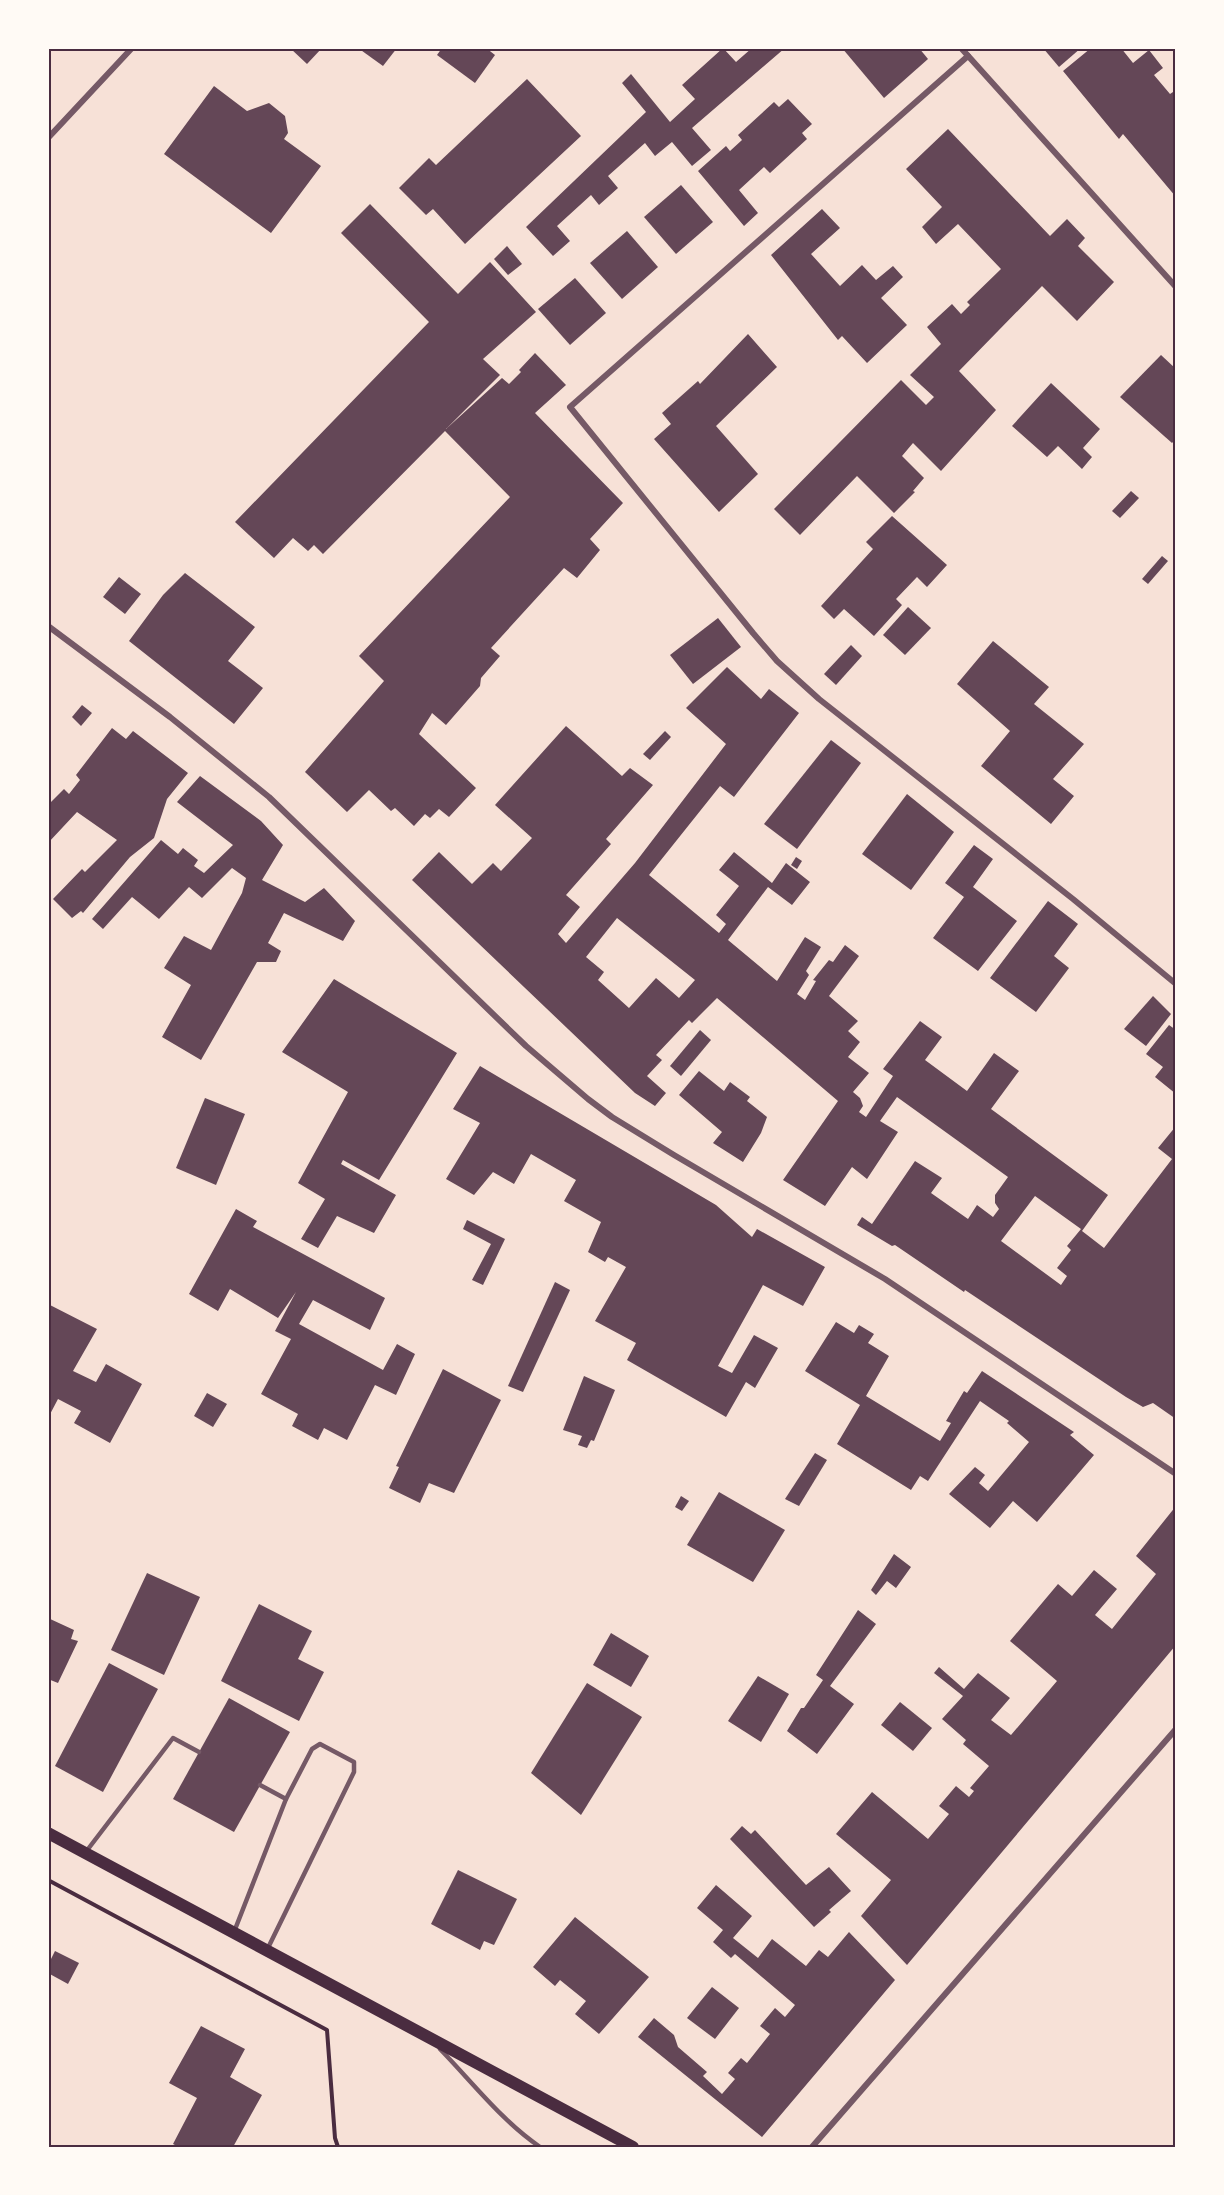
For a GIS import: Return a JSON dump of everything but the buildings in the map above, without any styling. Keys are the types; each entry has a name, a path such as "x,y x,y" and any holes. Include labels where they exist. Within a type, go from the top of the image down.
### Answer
{"main road":[{"path":"48,1833 633,2147"}],"street":[{"path":"48,138 132,48"},
{"path":"961,48 1176,286"},
{"path":"968,57 570,407 753,633 790,674 1176,984"},
{"path":"48,626 206,745 269,797 526,1046 588,1099 612,1117 674,1155 885,1279 1176,1474"},
{"path":"812,2147 1016,1916 1176,1729"}],"lane":[{"path":"85,1852 172,1738 199,1752"},
{"path":"234,1932 286,1799 312,1749 320,1744 354,1762 354,1772 267,1950"},
{"path":"260,1785 286,1799"},
{"path":"430,2038 493,2107 540,2147"}],"path":[{"path":"48,1880 327,2030 335,2138 338,2147"}]}
